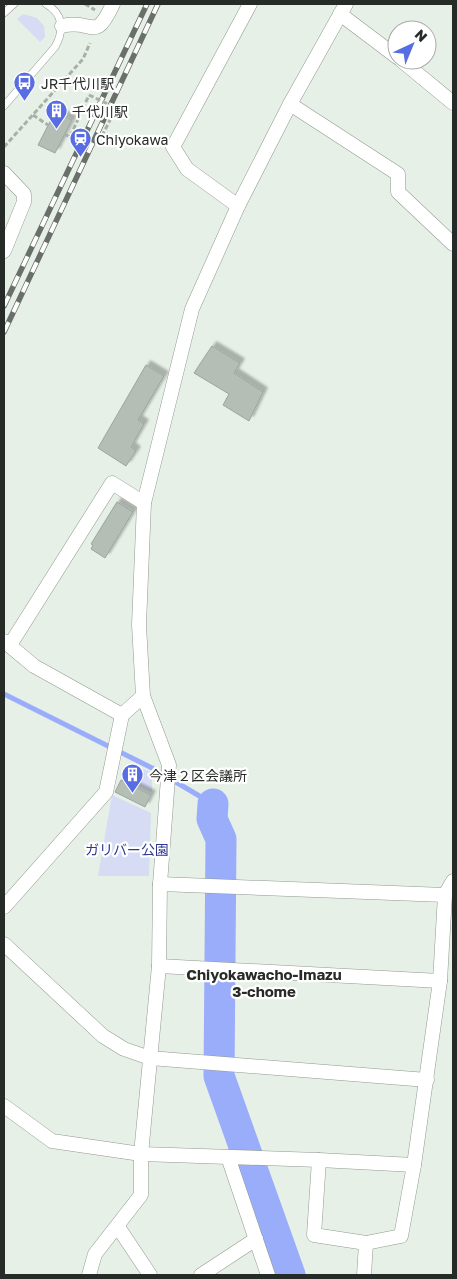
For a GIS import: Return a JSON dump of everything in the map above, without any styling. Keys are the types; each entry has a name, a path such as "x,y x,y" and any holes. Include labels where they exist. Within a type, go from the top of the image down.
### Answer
{"street":[{"path":"62,26 73,23 93,29 100,26 113,4"},
{"path":"238,206 187,169 173,147 250,4"},
{"path":"88,1275 95,1254 118,1227 141,1195 141,1154 159,966 160,884 170,765 143,696 139,625 144,502 192,310 238,206 290,104 343,9 387,48"},
{"path":"413,70 453,103"},
{"path":"290,104 398,174 398,192 453,244"},
{"path":"4,173 24,194 24,202 4,251"},
{"path":"122,715 34,666 7,644 112,483 144,502"},
{"path":"4,907 106,792 122,715 143,696"},
{"path":"320,1160 314,1235 366,1243 400,1236 414,1165 427,1080 440,981 445,895 453,881"},
{"path":"160,884 445,895"},
{"path":"4,944 103,1036 124,1049 150,1058 427,1080"},
{"path":"159,966 440,981"},
{"path":"4,1106 52,1141 141,1154 414,1165"},
{"path":"228,1157 268,1275"},
{"path":"118,1227 150,1275"},
{"path":"201,1275 256,1239"},
{"path":"364,1275 366,1243"}],"lane":[{"path":"4,13 14,4"},
{"path":"4,106 55,47 61,36 62,26 59,16 46,4"}],"path":[{"path":"4,147 83,58 91,40"},
{"path":"64,134 70,137 89,95 116,108 102,136"},
{"path":"33,114 48,125"}],"green space":[{"path":"23,14 37,18 44,26 45,37 40,42 17,19"},
{"path":"143,769 152,772 152,792 122,778"},
{"name":"ガリバー公園","path":"112,795 151,813 149,876 98,876"}],"building":[{"name":"千代川駅","path":"55,112 72,120 55,153 38,145"},
{"path":"212,346 240,363 234,373 263,392 249,421 223,405 229,394 194,373"},
{"path":"146,365 164,376 138,420 144,424 131,447 136,451 126,466 98,448"},
{"path":"117,502 133,512 105,558 91,549 93,545 91,544"},
{"name":"今津２区会議所","path":"121,780 151,795 145,807 115,792"}],"waterway":[{"path":"4,694 152,768 213,804"},
{"path":"213,804 212,819 221,839 219,1076 290,1275"}],"railway":[{"path":"4,306 147,4"},
{"path":"4,332 158,4"}],"place":[{"name":"JR千代川駅","path":"25,102"},
{"name":"千代川駅","path":"56,130"},
{"name":"Chiyokawa","path":"80,158"},
{"name":"今津２区会議所","path":"133,794"}],"district":[{"name":"Chiyokawacho-Imazu 3-chome","path":"264,982"}]}
